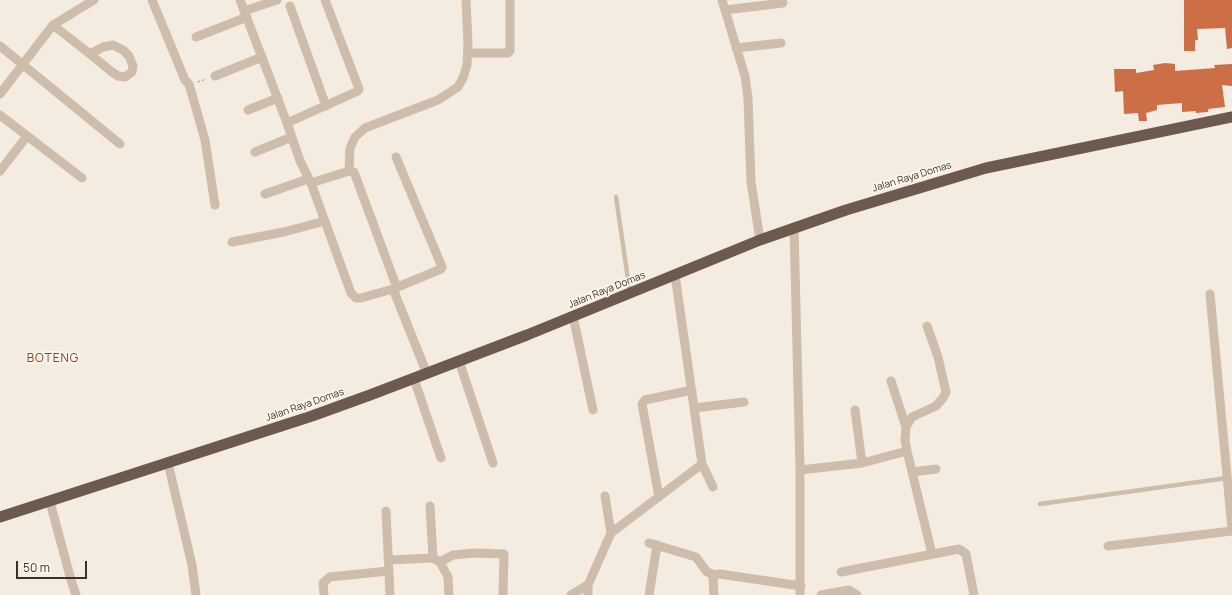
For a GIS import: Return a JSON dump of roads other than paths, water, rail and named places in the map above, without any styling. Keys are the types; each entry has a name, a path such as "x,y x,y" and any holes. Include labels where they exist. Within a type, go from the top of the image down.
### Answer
{"highway":[{"name":"Jalan Raya Domas","path":"0,517 312,416 414,379 760,240 846,210 986,168 1232,117"}],"street":[{"path":"0,94 53,25 94,0"},
{"path":"152,0 185,80 189,84 205,140 215,205"},
{"path":"240,0 351,293 356,298 395,289 440,271 442,266 396,157"},
{"path":"196,37 277,0"},
{"path":"287,123 358,91 359,89 325,0"},
{"path":"349,171 350,148 355,137 365,128 438,100 454,90 463,78 467,65 468,52 466,0"},
{"path":"468,52 508,53 510,51 510,0"},
{"path":"722,0 745,76 748,98 751,182 760,240"},
{"path":"725,10 783,3"},
{"path":"290,6 326,106"},
{"path":"53,25 90,54 122,77 126,77 132,72 133,66 129,56 123,50 113,45 104,47 90,54"},
{"path":"736,48 781,43"},
{"path":"0,46 24,64 120,144"},
{"path":"215,76 262,57"},
{"path":"248,110 278,98"},
{"path":"0,115 82,178"},
{"path":"0,171 27,136"},
{"path":"255,152 292,137"},
{"path":"265,194 349,171 354,172 395,289 427,374"},
{"path":"232,242 284,232 325,221"},
{"path":"648,595 653,544 696,557 707,572 715,575 720,574 801,590 800,470 794,227"},
{"path":"675,275 702,464 713,487"},
{"path":"1108,546 1232,530 1210,294"},
{"path":"573,316 593,410"},
{"path":"906,427 912,417 936,406 946,392 938,357 927,326"},
{"path":"459,362 493,463"},
{"path":"414,379 441,458"},
{"path":"891,381 906,427 905,440 907,451 932,554"},
{"path":"659,497 642,404 646,400 692,390"},
{"path":"694,408 744,402"},
{"path":"855,410 862,463"},
{"path":"800,470 862,463 907,451"},
{"path":"168,463 192,565 196,595"},
{"path":"571,595 588,590 611,533 702,464"},
{"path":"912,472 936,468"},
{"path":"605,496 611,533"},
{"path":"50,502 70,580 76,595"},
{"path":"430,506 437,560 448,577 449,595"},
{"path":"386,511 390,595"},
{"path":"841,572 959,549 963,550 966,554 974,595"},
{"path":"389,560 437,560 453,555 474,553 504,554 503,595"},
{"path":"324,595 323,582 330,577 388,571"},
{"path":"714,595 713,579 715,575"},
{"path":"821,595 849,590 857,595"}],"lane":[{"path":"616,197 630,293"},
{"path":"1040,504 1227,478"}],"district":[{"name":"BOTENG","path":"53,359"}]}
